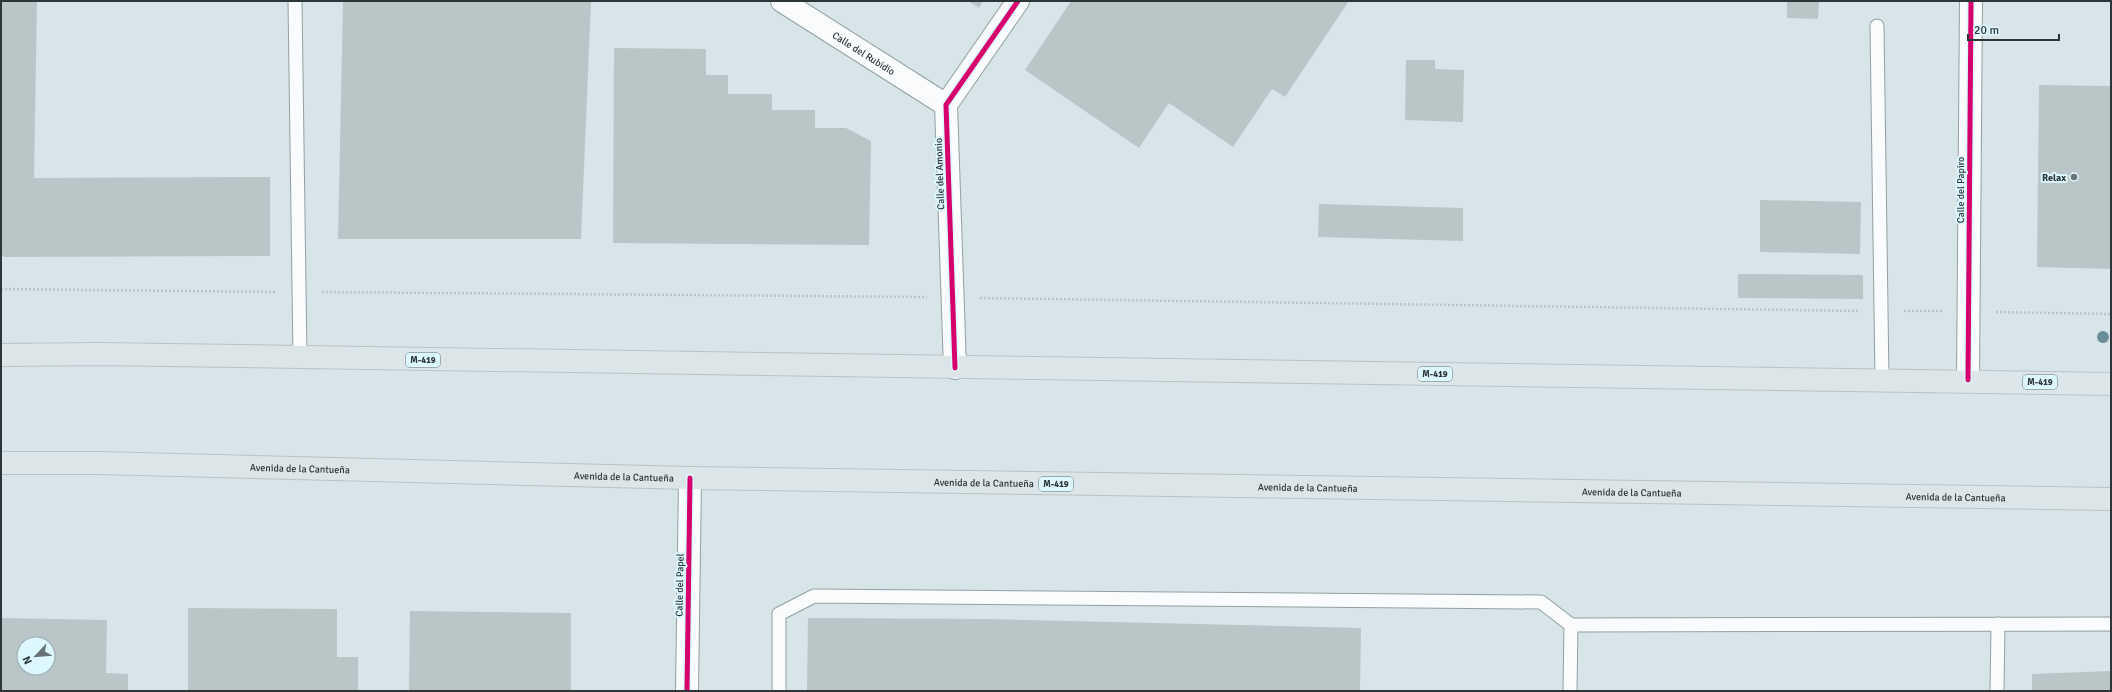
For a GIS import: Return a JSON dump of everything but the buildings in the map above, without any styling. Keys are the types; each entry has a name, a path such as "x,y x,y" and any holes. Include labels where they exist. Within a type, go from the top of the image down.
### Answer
{"main road":[{"name":"M-419","path":"1,355 99,354 955,368 1968,380 2111,384"},
{"name":"Avenida de la Cantueña","path":"1,463 98,463 690,478 2111,499"}],"street":[{"name":"Calle del Rubidio","path":"782,1 946,105"},
{"path":"946,105 1018,1"},
{"name":"Calle del Papiro","path":"1968,380 1971,1"},
{"name":"Calle del Amonio","path":"946,105 955,368"},
{"name":"Calle del Papel","path":"687,691 690,478"}],"lane":[{"path":"295,1 300,358"},
{"path":"1877,26 1882,379"},
{"path":"779,691 779,614 814,596 1540,602 1571,625 2111,624"},
{"path":"1997,691 1998,624"},
{"path":"1570,691 1571,625"}],"path":[{"path":"1,290 952,297 2111,314"}],"cycle path":[{"path":"955,368 946,105 1018,1"},
{"path":"1968,380 1971,1"},
{"path":"687,691 690,478"}],"place":[{"name":"Relax","path":"2074,177"}]}
